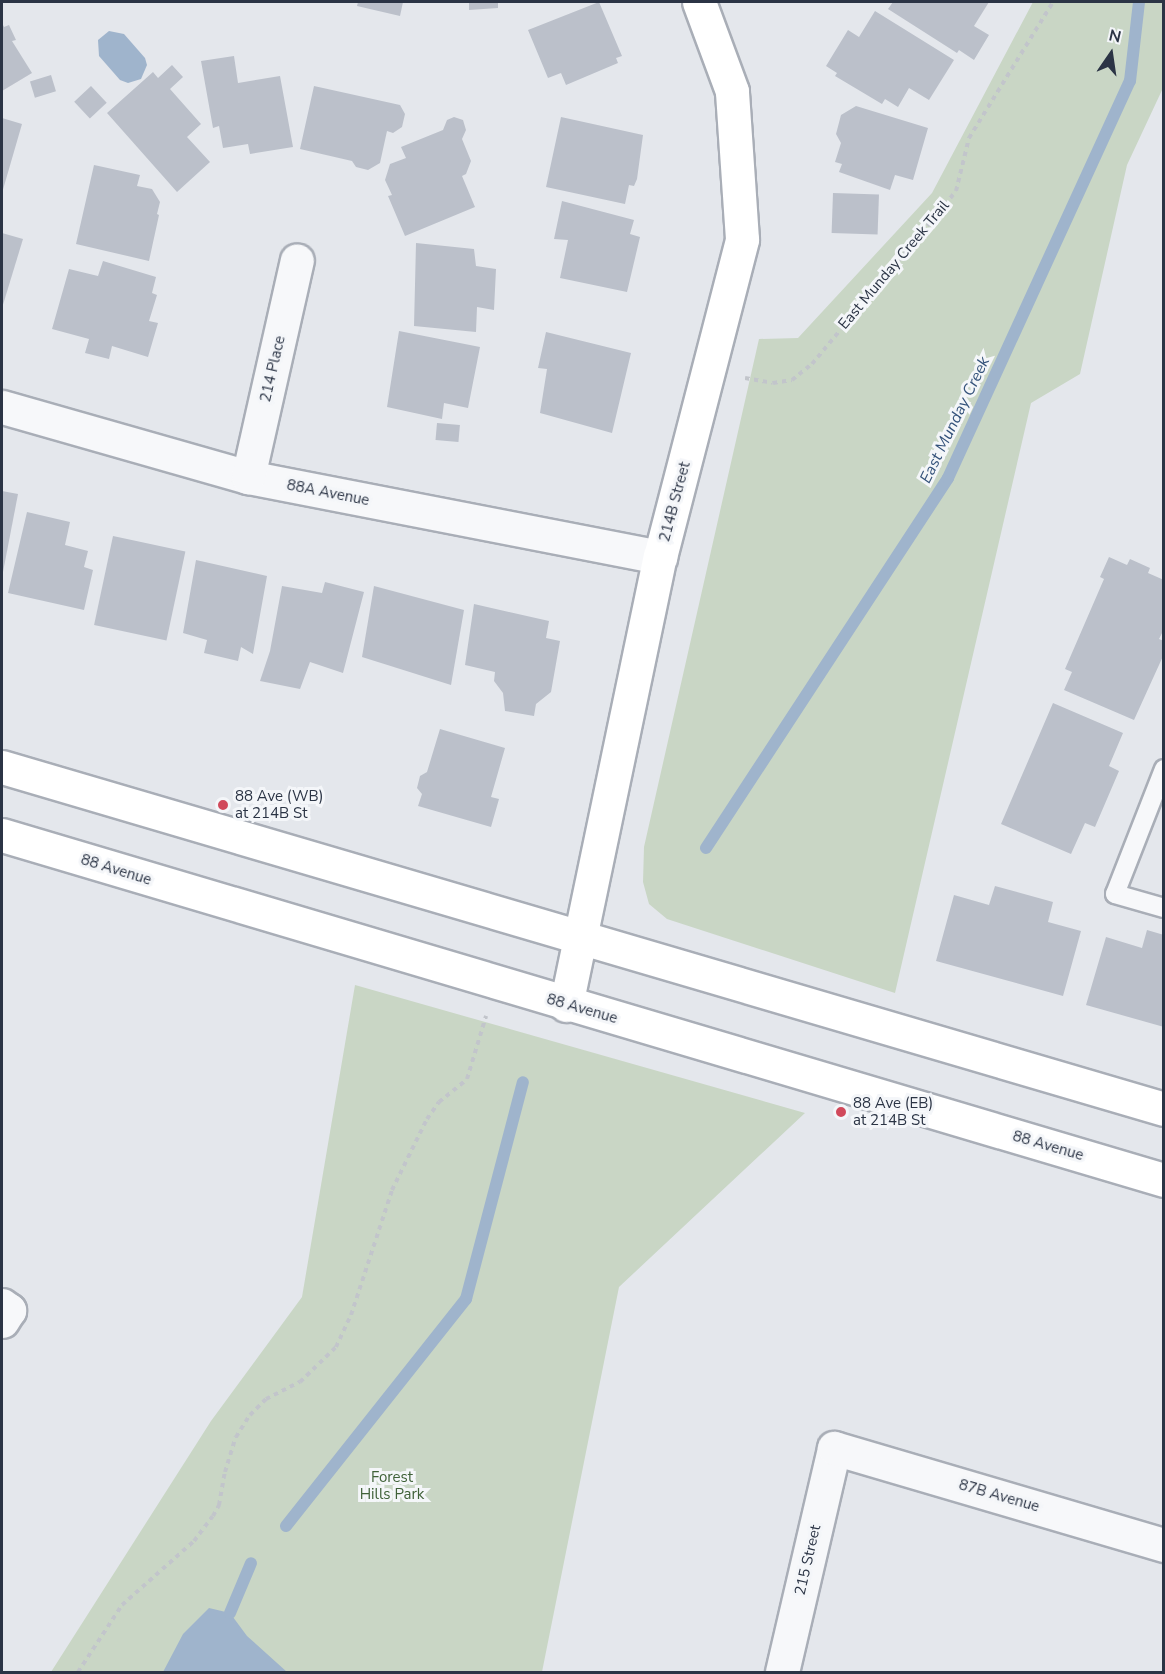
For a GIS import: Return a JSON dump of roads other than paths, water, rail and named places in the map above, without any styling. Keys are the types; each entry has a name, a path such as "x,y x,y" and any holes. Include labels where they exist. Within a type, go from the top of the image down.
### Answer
{"main road":[{"name":"214B Street","path":"566,1005 582,939 660,557 742,239 732,91 699,2"},
{"path":"2,767 1164,1109"},
{"name":"88 Avenue","path":"2,836 494,984 1155,1174"}],"street":[{"name":"214 Place","path":"248,477 297,260"},
{"name":"88A Avenue","path":"2,407 248,477 660,557"},
{"name":"87B Avenue","path":"834,1448 1164,1545"},
{"name":"215 Street","path":"782,1672 834,1448"}],"lane":[{"path":"1164,769 1114,894 1164,908"}],"water":[{"path":"109,31 124,34 145,58 147,65 141,79 128,83 120,80 99,56 98,40"},
{"path":"209,1608 230,1613 247,1636 287,1672 163,1672 183,1634"}],"waterway":[{"name":"East Munday Creek","path":"706,848 948,478 1130,81 1139,2"},
{"path":"286,1526 466,1299 523,1082"},
{"path":"230,1613 251,1563"}],"place":[{"name":"88 Ave (WB) at 214B St","path":"223,805"},
{"name":"88 Ave (EB) at 214B St","path":"841,1112"}],"park label":[{"name":"Forest Hills Park","path":"392,1486"}]}
